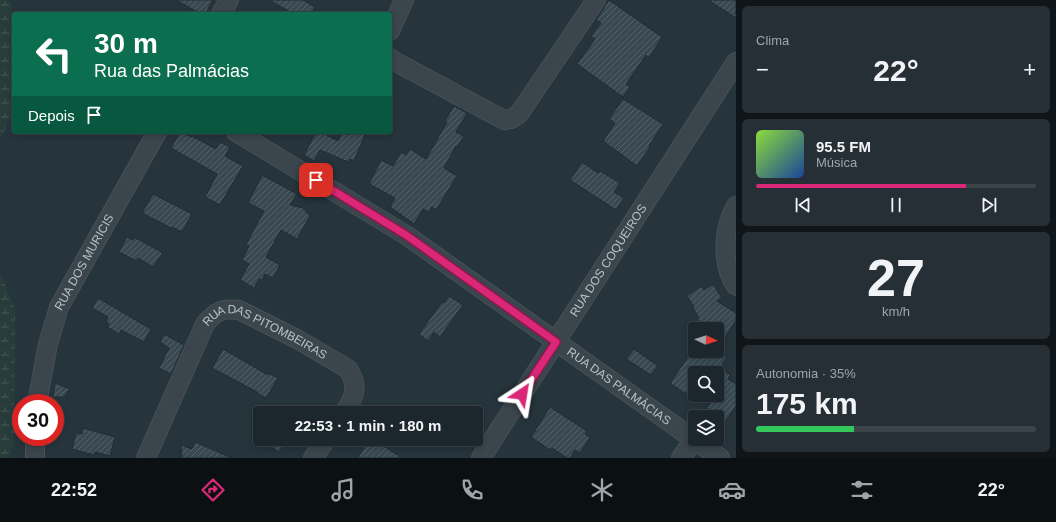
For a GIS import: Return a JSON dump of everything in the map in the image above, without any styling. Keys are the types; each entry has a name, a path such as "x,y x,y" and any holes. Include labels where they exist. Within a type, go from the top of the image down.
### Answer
{"street":[{"path":"222,12 229,0"},
{"path":"392,27 404,0"},
{"path":"392,60 508,121 519,114 596,0"},
{"name":"RUA DOS COQUEIROS","path":"481,458 736,62"},
{"name":"RUA DOS MURICIS","path":"39,394 48,344 59,307 156,134"},
{"name":"RUA DAS PALMÁCIAS","path":"239,134 406,235 688,435"},
{"path":"736,206 730,215 725,246 727,263 732,280 736,286"},
{"name":"RUA DAS PITOMBEIRAS","path":"146,458 205,324 214,313 221,310 239,310 297,339 348,369 354,378 355,386 354,396 348,406"},
{"path":"35,446 35,458"},
{"path":"313,458 321,446"},
{"path":"681,458 689,446"},
{"name":"RUA DAS PALMÁCIAS","path":"704,446 720,458"}],"green space":[{"path":"0,0 9,0 11,3 12,22 12,115 0,139"},
{"path":"0,272 15,310 14,394 12,394 12,446 9,458 0,458"}],"building":[{"path":"176,0 213,0 206,12 197,12"},
{"path":"269,0 303,0 315,7 312,12 290,12"},
{"path":"609,0 662,37 649,58 646,55 626,84 630,87 623,97 577,64 595,39 591,36 601,23 596,20"},
{"path":"708,0 736,0 736,18"},
{"path":"623,99 663,124 637,166 603,141 615,123 609,119"},
{"path":"454,106 467,113 456,132 464,136 457,147 456,146 444,168 457,176 436,210 432,207 429,212 423,209 414,224 390,207 395,198 369,184 381,160 393,166 401,152 406,155 410,149 426,159 447,122 445,121"},
{"path":"179,134 192,136 216,149 220,142 230,147 225,156 243,166 220,205 205,197 217,174 171,148"},
{"path":"315,134 325,134 338,141 342,134 365,134 354,161 350,159 348,162 320,150 314,161 304,155"},
{"path":"582,162 598,173 600,171 620,183 614,192 624,198 616,210 570,180"},
{"path":"262,175 297,194 290,205 303,208 310,216 297,239 281,230 266,257 280,265 273,278 265,274 262,280 259,279 254,288 240,280 249,264 242,260 249,246 246,244 264,211 248,203"},
{"path":"153,194 192,214 182,232 142,213"},
{"path":"127,237 133,240 134,237 163,253 153,267 138,258 136,261 119,252"},
{"path":"713,284 722,298 717,301 736,313 736,320 724,339 724,322 701,322 697,319 699,317 693,309 694,307 687,296 701,286 704,290"},
{"path":"449,296 463,305 440,337 434,332 428,341 419,334 442,302 444,303"},
{"path":"98,298 151,329 144,342 121,330 119,334 107,327 109,324 106,322 108,317 92,308"},
{"path":"164,334 184,345 171,374 159,368 169,348 160,342"},
{"path":"223,349 268,375 268,373 278,378 266,398 212,368"},
{"path":"634,349 658,366 651,375 626,359"},
{"path":"724,355 727,357 721,366 688,366 688,391 686,394 670,383 688,357 724,358"},
{"path":"724,371 730,375 728,379 736,384 736,406 725,422 724,410 710,410 707,408 712,402 724,402"},
{"path":"55,383 70,389 64,397 64,394 53,394"},
{"path":"550,407 587,431 585,434 590,437 580,453 575,450 570,458 567,458 552,448 550,450 531,437"},
{"path":"83,428 115,437 110,456 95,452 94,455 72,449 76,433 82,434"},
{"path":"195,442 232,458 182,458 181,445 192,449"},
{"path":"270,446 283,446 279,452"},
{"path":"361,446 384,446 402,458 358,458 364,448"}],"route":[{"path":"316,180 406,235 556,342 522,394"}]}
